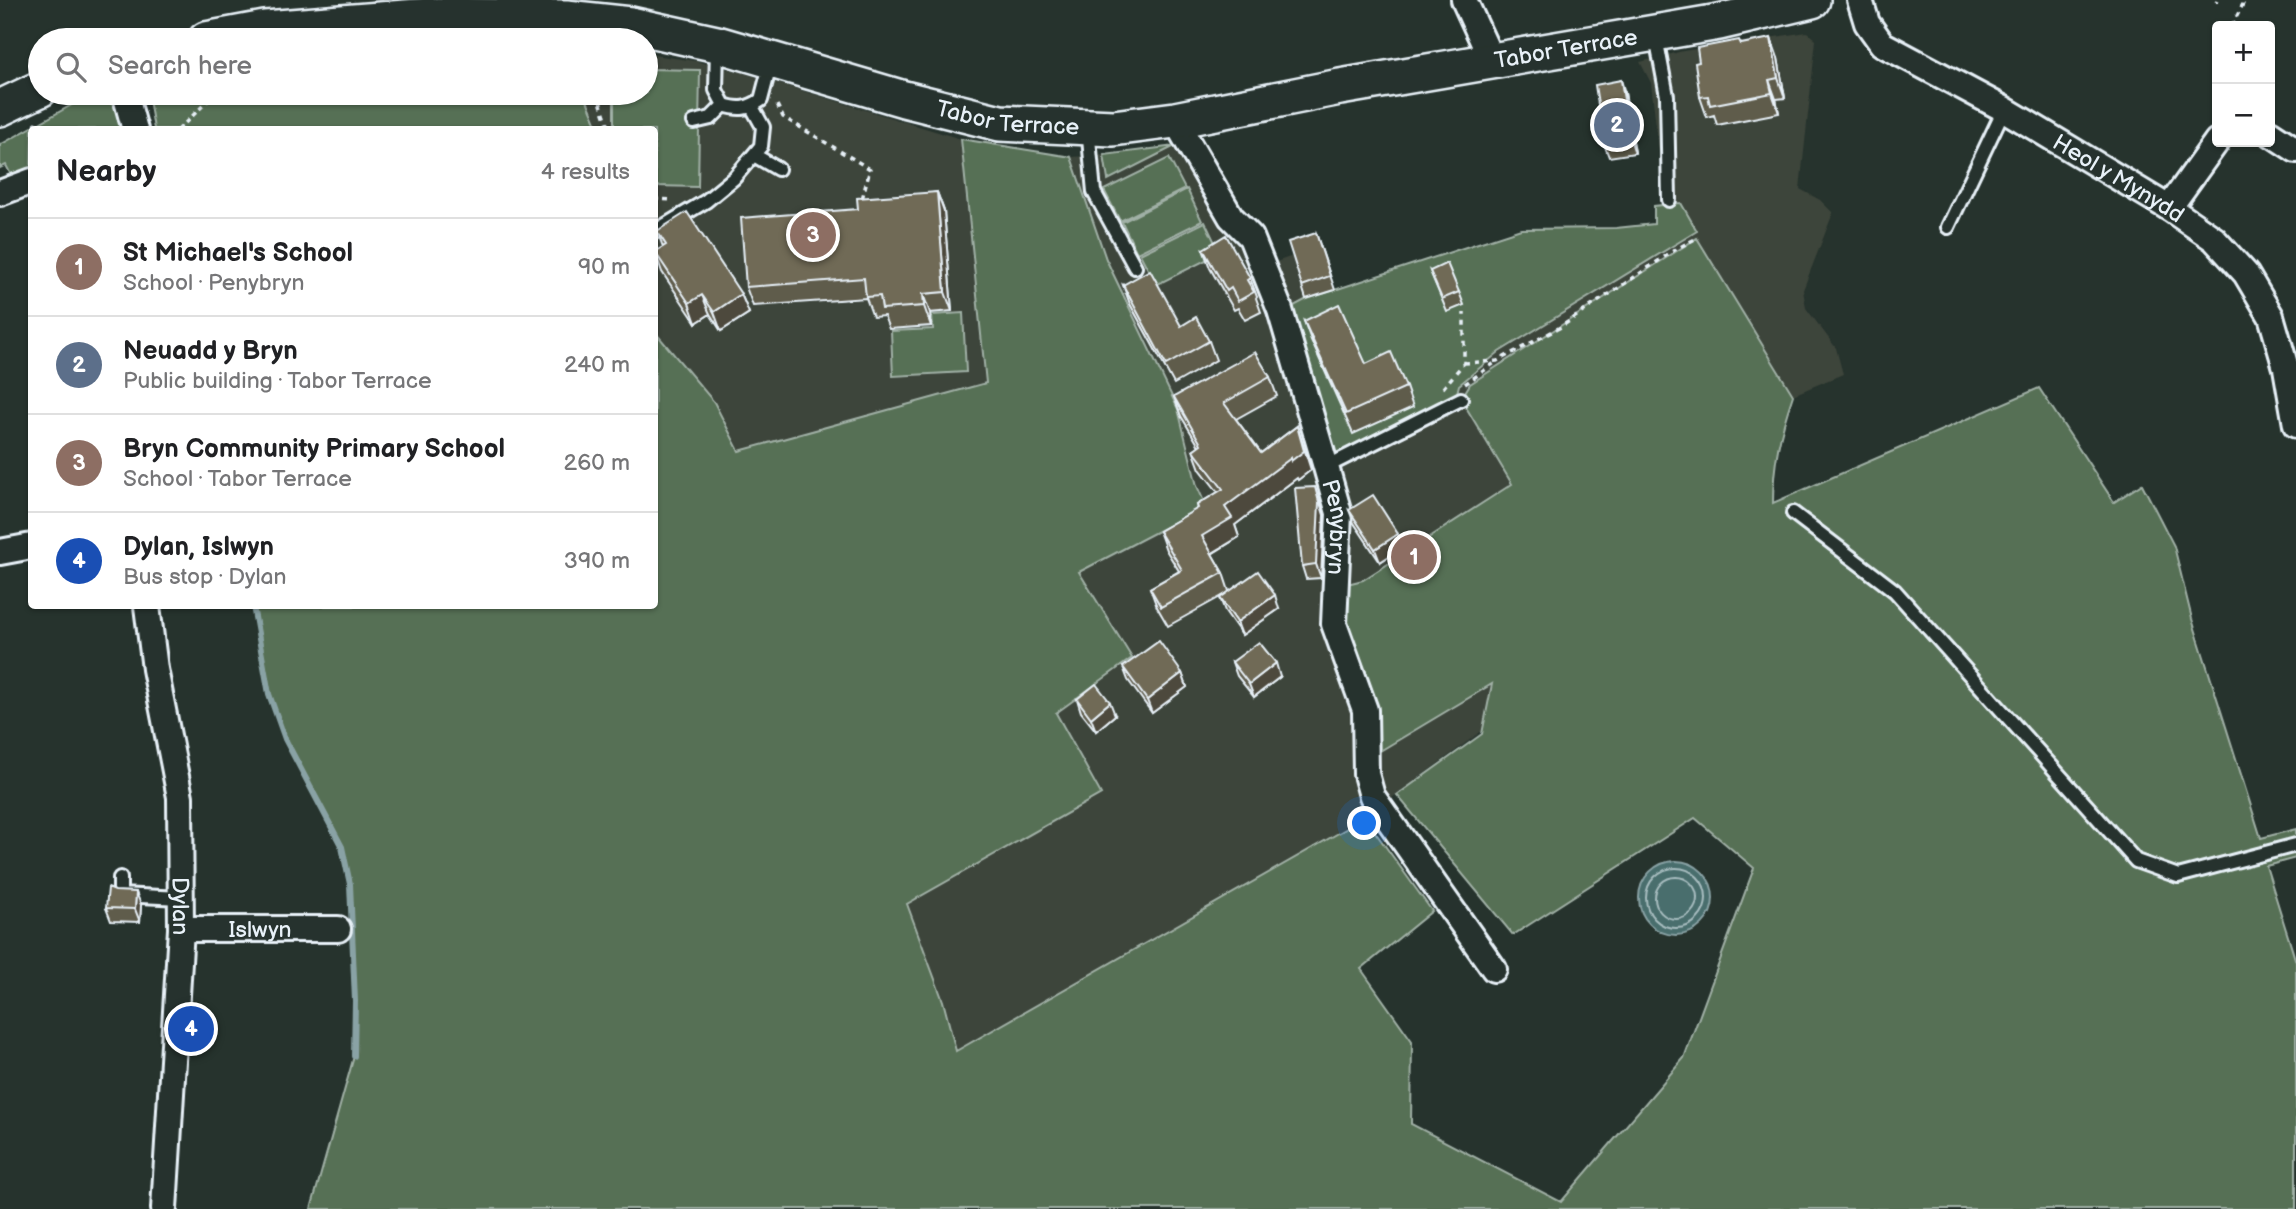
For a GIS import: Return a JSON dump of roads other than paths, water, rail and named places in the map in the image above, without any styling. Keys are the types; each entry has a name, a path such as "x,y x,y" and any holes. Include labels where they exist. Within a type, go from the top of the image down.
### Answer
{"main road":[{"name":"Tabor Terrace","path":"658,31 717,44 904,99 1000,123 1113,128 1175,120 1340,87 1719,22 1812,0"},
{"name":"Tabor Terrace","path":"278,28 430,16 566,18 645,28"},
{"path":"0,108 28,95"}],"street":[{"path":"1464,0 1492,61"},
{"name":"Heol y Mynydd","path":"1860,0 1867,23 1882,44 2004,109 2169,208 2214,239 2246,274 2271,316 2286,368 2296,425"},
{"path":"128,105 134,126"},
{"name":"Penybryn","path":"1175,120 1230,217 1251,237 1280,310 1326,467 1339,513 1334,624 1365,710 1366,774 1372,796 1494,970"},
{"path":"2275,136 2296,150"},
{"path":"2169,208 2213,147"},
{"path":"0,193 28,182"},
{"path":"0,552 28,547"},
{"name":"Dylan","path":"147,609 155,669 180,797 181,929 164,1209"},
{"name":"Islwyn","path":"181,929 338,929"}],"lane":[{"path":"1656,33 1667,96 1669,200"},
{"path":"717,44 716,90 724,105 737,109 752,107 761,100 772,60"},
{"path":"694,122 710,118 724,105"},
{"path":"658,230 706,201 734,178 761,146 763,127 752,107"},
{"path":"1948,227 2004,109"},
{"path":"1088,128 1094,192 1135,267"},
{"path":"754,155 778,169"},
{"path":"1326,467 1461,399"},
{"path":"1793,513 1895,591 2136,861 2178,876 2296,845"},
{"path":"120,878 120,895 181,898"}],"water":[{"path":"1676,861 1697,867 1707,877 1713,898 1707,919 1697,929 1676,935 1655,929 1645,919 1639,898 1645,877 1655,867"}],"waterway":[{"path":"254,609 269,694 285,739 342,847 350,884 355,1001 354,1056"}],"place":[{"name":"Neuadd y Bryn","path":"1617,125"},
{"name":"Bryn Community Primary School","path":"813,235"},
{"name":"St Michael's School","path":"1414,557"},
{"name":"Dylan, Islwyn","path":"191,1029"}]}
